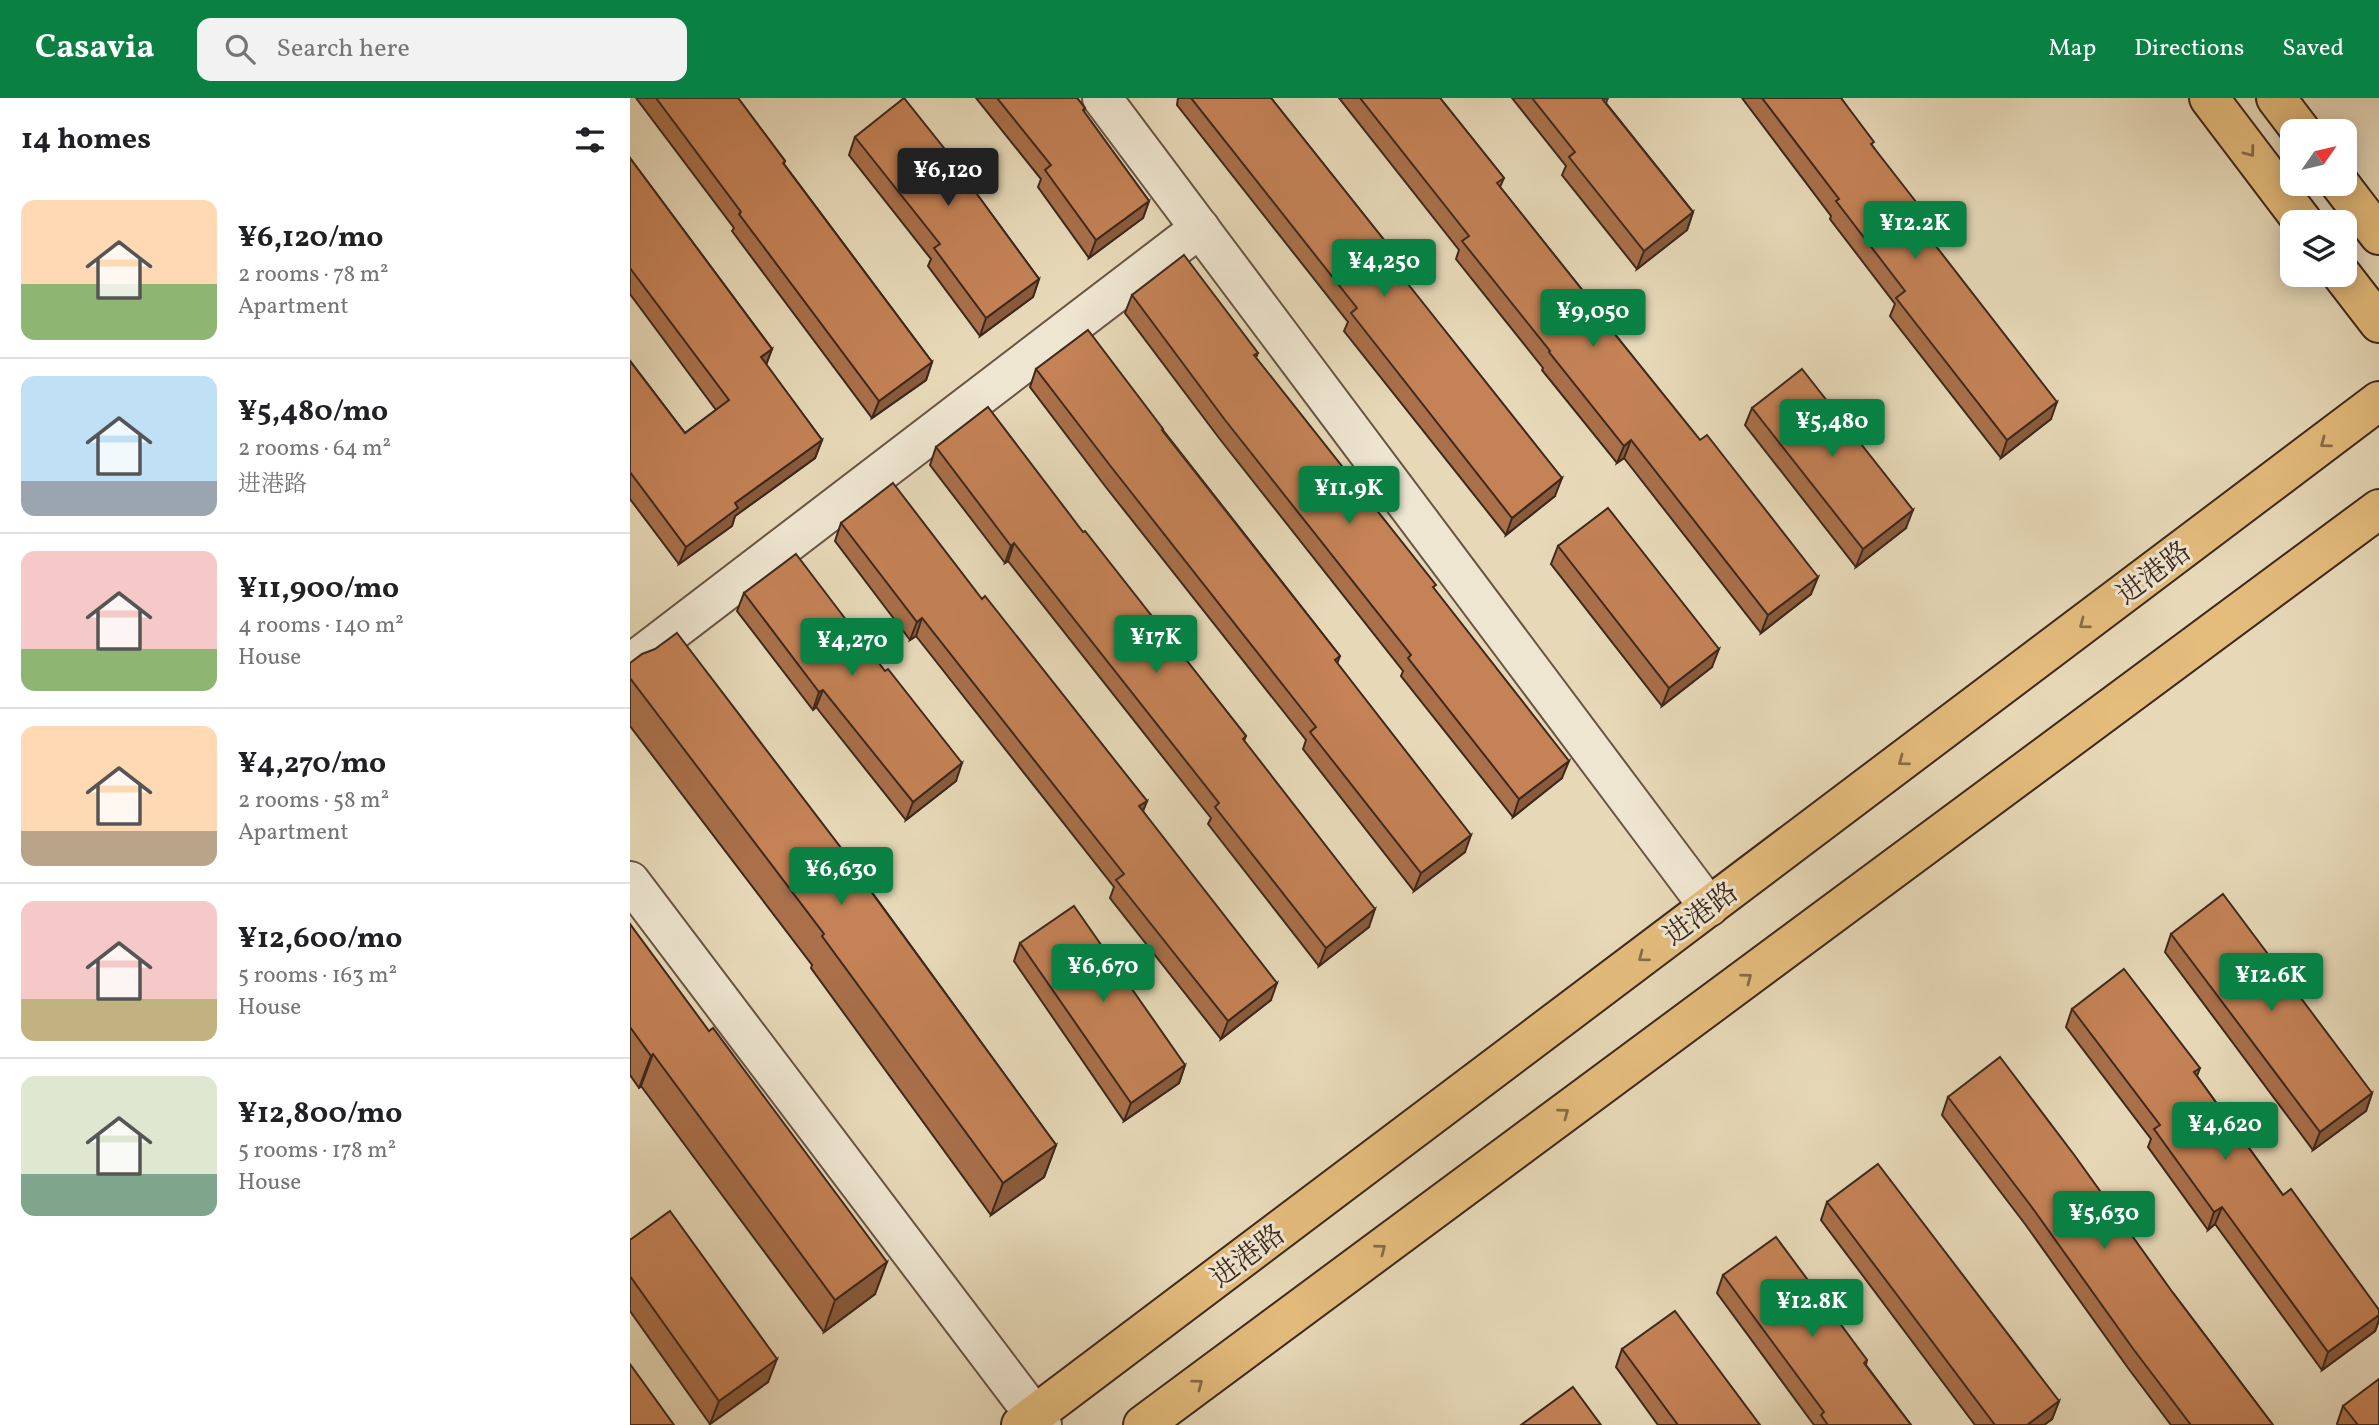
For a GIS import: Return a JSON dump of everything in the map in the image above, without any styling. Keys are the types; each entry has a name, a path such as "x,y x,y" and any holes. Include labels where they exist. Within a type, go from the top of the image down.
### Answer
{"main road":[{"path":"2209,98 2294,210"},
{"path":"2276,98 2292,119"},
{"path":"2349,196 2379,235"},
{"path":"2351,287 2379,323"},
{"name":"进港路","path":"1032,1422 1709,906 2379,401"},
{"path":"1143,1425 2379,509"}],"street":[{"path":"1102,98 1709,906"},
{"path":"630,664 1200,228"},
{"path":"630,881 1032,1422"}],"building":[{"path":"656,98 738,98 785,161 783,163 932,362 879,401"},
{"path":"904,98 979,192 977,194 1039,279 986,318 934,248 940,244 855,137"},
{"path":"997,98 1077,98 1149,201 1096,240 1045,170 1051,165"},
{"path":"1191,98 1271,98 1392,250 1385,255 1562,478 1512,518 1351,313 1357,308"},
{"path":"1360,98 1440,98 1504,178 1497,183 1587,296 1585,297 1700,440 1707,435 1818,577 1768,615 1631,440 1624,446 1549,352 1462,241 1469,236"},
{"path":"1532,98 1606,98 1603,100 1693,212 1644,251 1569,157 1575,152"},
{"path":"1762,98 1841,98 1874,142 1871,144 1934,225 1925,232 2057,402 2007,440 1896,298 1905,291"},
{"path":"630,158 772,349 761,357 822,440 735,503 738,508 686,547 630,472 630,361 685,433 729,400 630,268"},
{"path":"1184,255 1258,353 1254,355 1436,585 1433,587 1569,761 1519,799 1408,658 1411,655 1225,420 1132,295"},
{"path":"1088,330 1162,430 1340,656 1335,660 1471,835 1421,873 1310,732 1316,727 1036,369"},
{"path":"1802,369 1913,510 1863,549 1752,408"},
{"path":"988,407 1083,532 1085,531 1246,736 1243,739 1375,909 1326,948 1215,807 1219,803 1014,543 1011,546 936,447"},
{"path":"893,483 982,599 985,596 1147,801 1139,806 1277,983 1228,1021 1116,880 1124,874 922,618 917,622 841,523"},
{"path":"1608,508 1719,649 1669,688 1558,546"},
{"path":"796,554 885,671 888,669 962,763 913,802 823,690 819,692 744,593"},
{"path":"677,633 864,878 862,879 1056,1145 1003,1183 822,936 824,934 630,678 630,663"},
{"path":"2223,894 2372,1093 2320,1132 2171,934"},
{"path":"1074,906 1185,1065 1131,1103 1020,943"},
{"path":"630,924 709,1031 713,1028 887,1262 835,1300 653,1054 651,1056 630,1027"},
{"path":"2124,969 2200,1068 2194,1072 2283,1195 2291,1189 2379,1310 2379,1315 2328,1352 2222,1207 2214,1212 2154,1129 2160,1125 2072,1009"},
{"path":"2000,1057 2273,1425 2191,1425 2134,1350 2031,1206 1948,1097"},
{"path":"1878,1164 2059,1401 2027,1425 1995,1425 1827,1202"},
{"path":"670,1211 777,1359 719,1401 630,1276 630,1240"},
{"path":"1776,1237 1867,1360 1864,1363 1911,1425 1828,1425 1821,1415 1824,1412 1723,1275"},
{"path":"1675,1311 1760,1425 1678,1425 1622,1349"},
{"path":"630,1364 674,1425 630,1425"},
{"path":"2379,1379 2379,1425 2358,1425 2343,1406"},
{"path":"1573,1387 1601,1425 1521,1425"}]}
